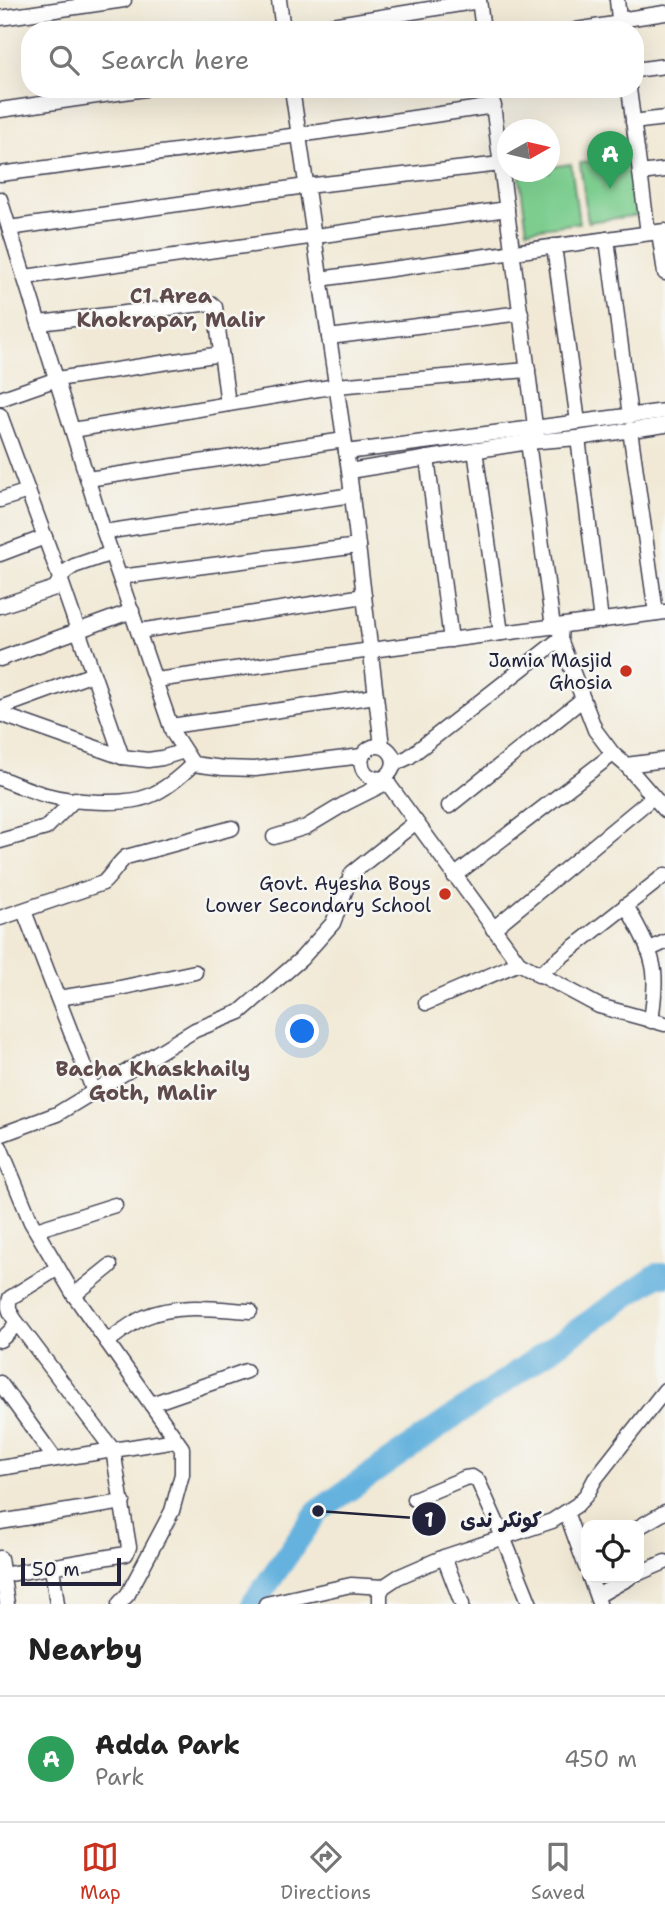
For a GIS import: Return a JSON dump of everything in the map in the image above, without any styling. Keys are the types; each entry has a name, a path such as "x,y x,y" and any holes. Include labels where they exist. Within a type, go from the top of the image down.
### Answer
{"street":[{"path":"0,18 50,5 124,0"},
{"path":"279,0 282,21"},
{"path":"617,0 620,21"},
{"path":"356,21 479,1 482,21"},
{"path":"632,21 665,13"},
{"path":"644,69 665,66"},
{"path":"0,110 83,98"},
{"path":"293,98 349,471 382,746"},
{"path":"493,98 497,131"},
{"path":"630,98 640,173 658,232 665,272"},
{"path":"0,174 299,135 494,106"},
{"path":"633,122 665,118"},
{"path":"9,228 306,186 497,164"},
{"path":"640,173 665,170"},
{"path":"503,182 558,630 595,730 613,754 665,810"},
{"path":"0,199 104,532 173,733 184,751 193,764 255,769 362,756"},
{"path":"25,277 507,209"},
{"path":"320,279 658,232"},
{"path":"156,680 500,633 558,630 661,613 630,423 607,239"},
{"path":"554,246 578,422"},
{"path":"40,323 211,303 215,307 229,404"},
{"path":"329,337 521,313"},
{"path":"0,399 57,379 222,354"},
{"path":"73,430 336,386 528,370"},
{"path":"88,479 345,446 533,437 578,438 665,411"},
{"path":"0,415 5,445 28,491 122,757"},
{"path":"349,471 475,450 533,437 578,422 665,425"},
{"path":"578,438 601,621"},
{"path":"475,450 500,633"},
{"path":"427,458 451,640"},
{"path":"0,500 28,491"},
{"path":"104,532 352,495"},
{"path":"0,554 45,537"},
{"path":"120,578 358,546"},
{"path":"0,606 55,588 65,572 74,566 112,554"},
{"path":"139,631 364,596"},
{"path":"0,659 132,611"},
{"path":"394,764 409,757 558,630"},
{"path":"0,708 93,674"},
{"path":"171,726 376,696"},
{"path":"449,806 583,699"},
{"path":"0,714 122,757 148,760 184,751"},
{"path":"274,837 306,827 386,780 394,764 391,752 382,746 366,750 362,756 362,768 368,776 386,780 519,963 599,1006 658,1023 654,971 648,950 626,905"},
{"path":"454,876 613,754"},
{"path":"626,765 665,760"},
{"path":"0,778 47,796 95,802 128,801 148,796 175,781 193,764"},
{"path":"493,929 653,797"},
{"path":"0,841 46,828 75,799"},
{"path":"0,1135 57,1114 195,1030 240,1012 301,959 333,923 352,873 416,822"},
{"path":"0,918 103,883 126,856 232,828"},
{"path":"538,975 665,875"},
{"path":"24,911 94,1092"},
{"path":"648,950 665,942"},
{"path":"426,1003 519,963"},
{"path":"58,998 195,972"},
{"path":"0,1147 36,1230 74,1295 182,1448 182,1474 172,1511 128,1594 118,1604"},
{"path":"36,1230 115,1205"},
{"path":"74,1295 110,1266"},
{"path":"3,1575 126,1554 129,1547 113,1450 9,1309 10,1298 58,1268"},
{"path":"107,1342 145,1317 163,1311 185,1308 250,1311"},
{"path":"0,1339 13,1329 15,1320"},
{"path":"151,1404 246,1371"},
{"path":"0,1383 55,1459"},
{"path":"380,1604 383,1587 398,1577 444,1557 552,1521 577,1506 665,1390"},
{"path":"0,1468 176,1440"},
{"path":"414,1499 465,1478 478,1480 530,1604"},
{"path":"0,1522 123,1502"},
{"path":"566,1512 581,1551"},
{"path":"644,1524 665,1512"},
{"path":"444,1557 462,1604"},
{"path":"0,1558 7,1604"},
{"path":"644,1571 665,1562"},
{"path":"52,1567 57,1604"},
{"path":"592,1583 598,1600 622,1583"},
{"path":"270,1604 351,1585 383,1587"}],"green space":[{"path":"632,156 640,215 588,222 580,163"},
{"path":"571,164 579,223 527,230 520,182 560,182 560,166"}],"waterway":[{"path":"253,1604 318,1511 657,1275 665,1275"}],"place":[{"name":"Adda Park","path":"610,189"},
{"name":"Jamia Masjid Ghosia","path":"626,671"},
{"name":"Govt. Ayesha Boys Lower Secondary School","path":"445,894"},
{"name":"کونکر ندی","path":"318,1511"}],"district":[{"name":"C1 Area Khokrapar, Malir","path":"171,308"},
{"name":"Bacha Khaskhaily Goth, Malir","path":"153,1081"}]}
